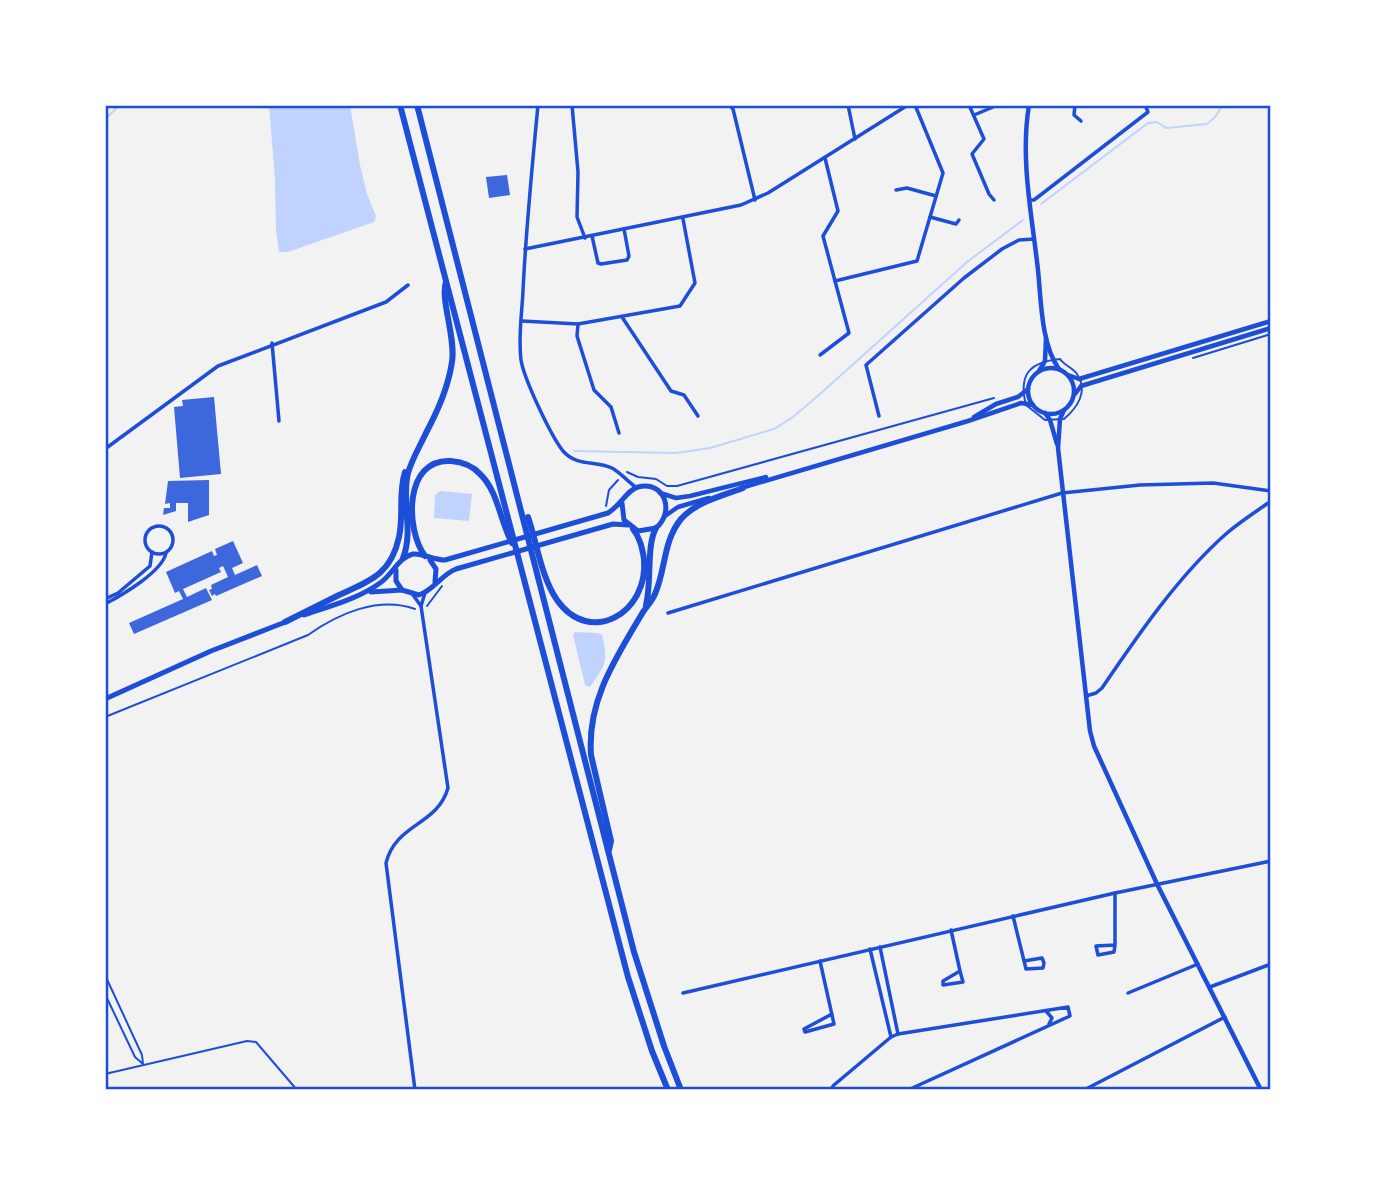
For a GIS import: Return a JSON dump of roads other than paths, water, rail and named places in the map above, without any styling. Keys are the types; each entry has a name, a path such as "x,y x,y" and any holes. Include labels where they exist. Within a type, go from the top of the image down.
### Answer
{"highway":[{"path":"400,105 628,977 668,1090"},
{"path":"417,105 608,853 647,995 681,1090"},
{"path":"403,558 408,537 405,486 409,470 443,398 452,363 452,334 443,290 446,280"},
{"path":"285,622 367,584 386,565 399,538 400,486 406,469 420,446"},
{"path":"427,557 417,544 412,495 415,486 429,467 446,461 472,466 484,478 503,527 518,554"},
{"path":"512,471 552,592 564,608 579,618 595,622 606,621 622,614 634,604 643,582 644,564 641,543 630,527"},
{"path":"608,853 611,841 591,755 590,729 604,682 658,588 669,539 675,527 697,507 743,488"},
{"path":"645,610 650,587 651,543 656,528"}],"main road":[{"path":"1029,105 1026,133 1030,200 1046,334 1045,361 1040,371"},
{"path":"1046,334 1059,369 1079,379 1271,321"},
{"path":"1044,413 1064,410 1081,386 1271,328"},
{"path":"968,421 996,404 1023,395 1031,380 1040,371 1046,368 1059,369"},
{"path":"1068,375 1074,387 1074,394"},
{"path":"1028,388 1033,405"},
{"path":"105,699 211,651 368,592 402,590 413,595 425,593 449,572 613,524 644,532 656,528 678,507 1025,403 1033,405 1050,420 1058,448"},
{"path":"1064,410 1060,419 1058,448 1062,493 1094,746 1157,884 1261,1090"},
{"path":"368,592 396,570 403,558 414,554 445,560 608,513 636,488 646,487 676,498 788,473"},
{"path":"659,492 666,503 666,516"},
{"path":"622,503 622,515 630,527"},
{"path":"427,557 436,569 435,582"},
{"path":"396,570 396,581 402,590"}],"street":[{"path":"538,105 525,249 522,321 521,357 527,383 561,449 571,458 583,463 608,467 636,488"},
{"path":"572,105 578,172 577,217 585,238"},
{"path":"729,105 733,109 755,200"},
{"path":"848,105 855,139"},
{"path":"525,249 727,210 755,200 908,105"},
{"path":"835,281 917,261 943,173 915,105"},
{"path":"970,105 984,139 972,154 994,200"},
{"path":"1075,105 1074,115 1081,121"},
{"path":"1030,200 1034,200 1149,112 1145,105"},
{"path":"974,115 998,106"},
{"path":"820,355 849,333 822,236 838,211 825,158"},
{"path":"896,190 907,188 936,196"},
{"path":"930,217 956,225 959,220"},
{"path":"522,321 578,324 681,306 695,284 683,218"},
{"path":"592,236 598,263 627,260 629,256 624,229"},
{"path":"879,416 866,365 1002,249 1019,240 1034,239"},
{"path":"105,449 218,366 272,343 386,302 408,285"},
{"path":"622,317 671,391 684,394 698,416"},
{"path":"578,324 577,336 594,390 611,407 619,433"},
{"path":"272,343 279,421"},
{"path":"625,479 628,494"},
{"path":"668,613 1062,493 1140,485 1213,483 1271,491"},
{"path":"1086,696 1102,688 1139,633 1227,533 1271,501"},
{"path":"105,601 122,595 165,560 173,544 173,536 169,529 161,525 151,527 145,535 146,547 158,554 167,552"},
{"path":"105,601 150,566 152,552"},
{"path":"415,1090 386,863 390,848 439,808 448,788 421,607 425,593"},
{"path":"413,595 421,607"},
{"path":"683,993 1115,893 1271,861"},
{"path":"1115,893 1115,945 1114,952 1098,955 1096,951 1096,946 1115,945"},
{"path":"1013,916 1024,961 1026,969 1042,968 1044,963 1042,958 1024,961"},
{"path":"951,930 963,982 943,985 943,981 960,971"},
{"path":"880,947 898,1034"},
{"path":"870,949 891,1037"},
{"path":"820,961 832,1014 834,1024 805,1032 804,1030 832,1014"},
{"path":"1128,993 1198,964"},
{"path":"1210,987 1270,966"},
{"path":"830,1090 891,1037 898,1034 1068,1007 1070,1016 908,1090"},
{"path":"1045,1011 1052,1018 1048,1026"},
{"path":"1084,1090 1225,1017"}],"lane":[{"path":"105,975 142,1055 143,1064"},
{"path":"105,994 135,1057 143,1064"},
{"path":"105,1074 247,1041 256,1042 297,1090"}],"water":[{"path":"269,105 350,105 360,165 376,216 374,222 288,252 279,252"},
{"path":"440,491 472,494 469,521 434,518 435,495"},
{"path":"575,632 602,635 604,663 590,687 585,685 573,635"}],"waterway":[{"path":"105,119 120,105"},
{"path":"1041,204 1148,123 1157,122 1166,128 1207,124 1223,105"},
{"path":"574,451 676,453 710,448 774,429 820,394 967,262 1023,220"}]}
